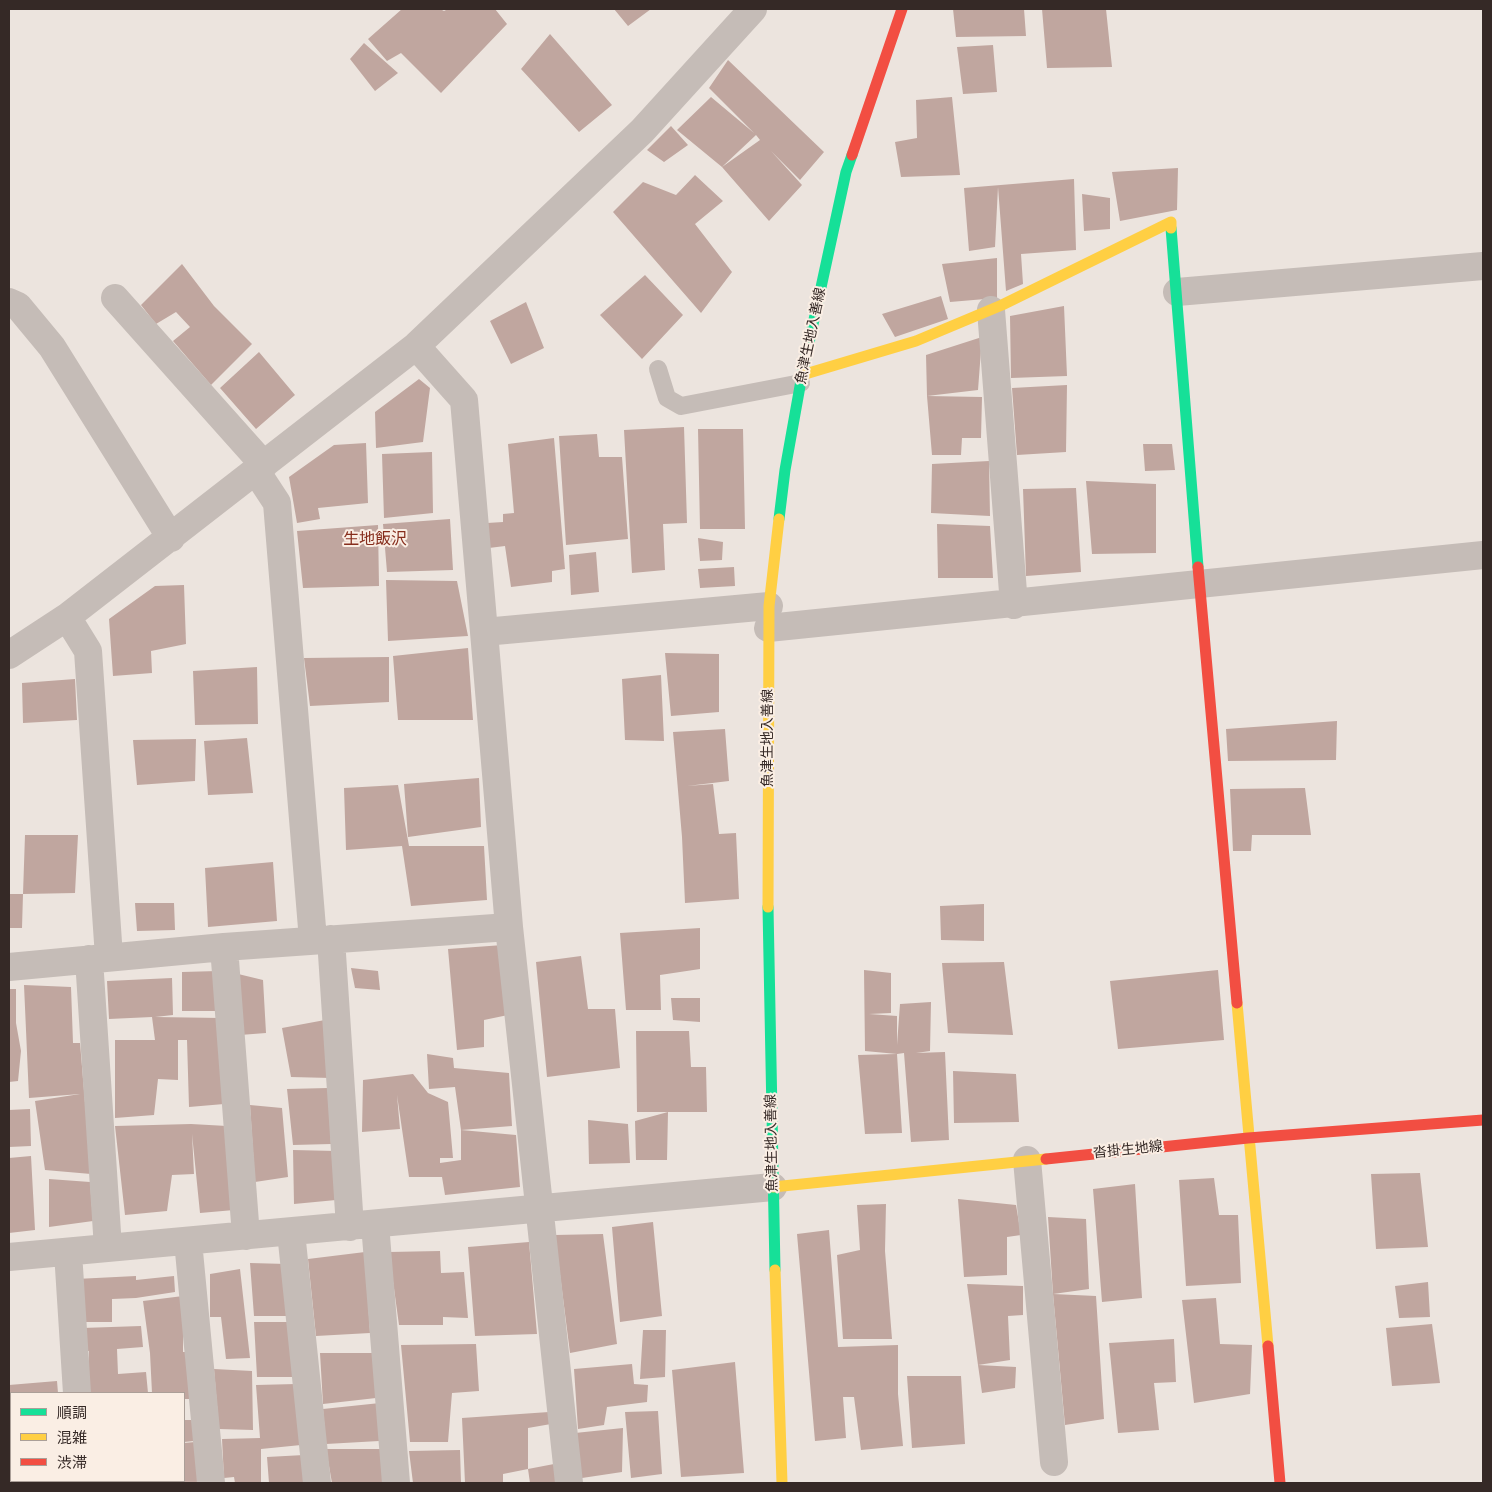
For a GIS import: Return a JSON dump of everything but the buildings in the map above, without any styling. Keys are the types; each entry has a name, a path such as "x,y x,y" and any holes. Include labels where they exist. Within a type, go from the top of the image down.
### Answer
{"main road":[{"name":"魚津生地入善線","path":"782,1483 773,1187 768,891 769,617 785,470 802,379 846,172 902,9"},
{"path":"802,379 916,341 991,310 1171,222 1199,583 1280,1483"},
{"name":"沓掛生地線","path":"773,1187 1248,1138 1483,1120"}],"street":[{"path":"9,656 67,617 171,538 416,346 642,131 753,9"},
{"path":"1177,292 1483,266"},
{"path":"114,298 260,468 277,503 322,940 396,1483"},
{"path":"9,302 18,306 52,347 171,538"},
{"path":"991,310 1014,605"},
{"path":"416,346 464,400 509,927 569,1483"},
{"path":"484,632 1014,605 1199,583 1483,556"},
{"path":"67,617 88,650 108,1248"},
{"path":"9,967 224,947 509,927"},
{"path":"224,947 246,1236"},
{"path":"1027,1160 1054,1462"},
{"path":"9,1257 540,1210 773,1187"},
{"path":"291,1232 317,1483"},
{"path":"188,1241 211,1483"},
{"path":"68,1252 77,1392"}],"lane":[{"path":"658,369 667,398 681,406 802,379"}],"traffic: fast":[{"path":"779,519 785,470 802,375 846,172 852,155"},
{"path":"1171,228 1198,567"},
{"path":"768,907 775,1270"}],"traffic: slow":[{"path":"802,375 916,341 1002,305 1171,222 1171,228"},
{"path":"768,907 769,606 779,519"},
{"path":"1237,1003 1268,1346"},
{"path":"773,1187 1046,1159"},
{"path":"775,1270 782,1483"}],"traffic: jam":[{"path":"852,155 902,9"},
{"path":"1198,567 1237,1003"},
{"path":"1046,1159 1248,1138 1483,1120"},
{"path":"1268,1346 1280,1483"}],"district":[{"name":"生地飯沢","path":"375,540"}]}
